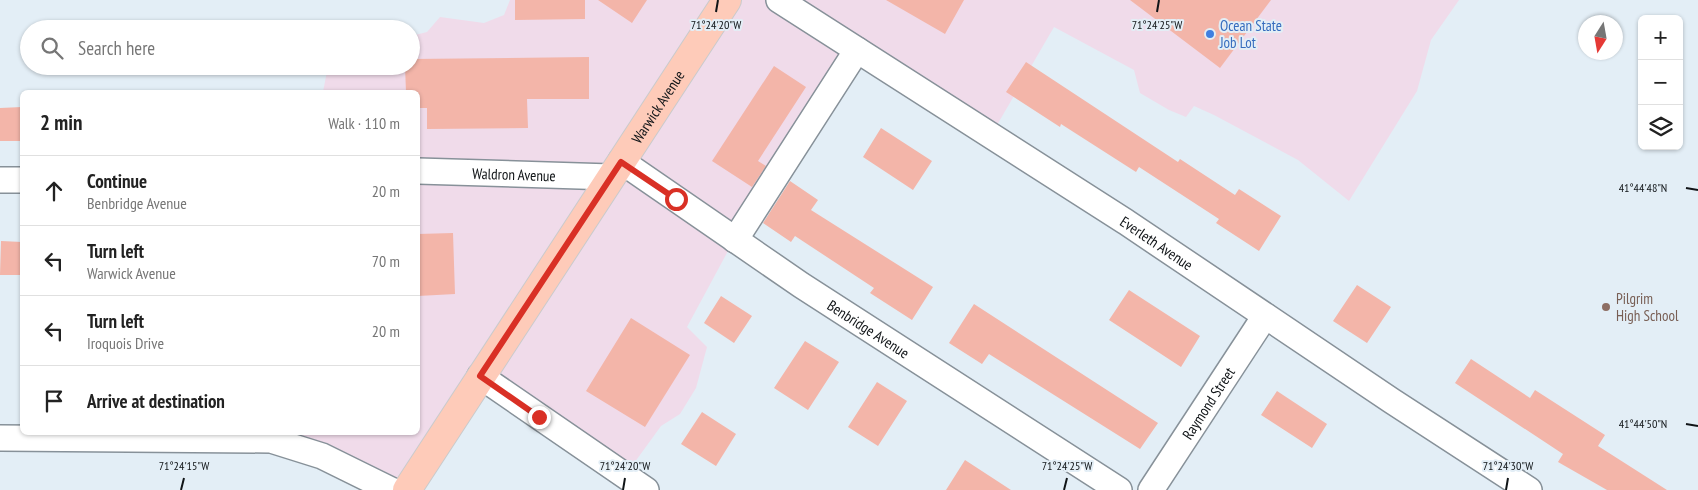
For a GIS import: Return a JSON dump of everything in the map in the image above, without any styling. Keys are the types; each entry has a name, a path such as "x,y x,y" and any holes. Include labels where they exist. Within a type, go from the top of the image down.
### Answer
{"main road":[{"name":"Warwick Avenue","path":"408,490 480,376 726,0"}],"street":[{"name":"Everleth Avenue","path":"779,0 1126,222 1529,490"},
{"path":"736,240 857,50"},
{"name":"Waldron Avenue","path":"420,171 616,169"},
{"name":"Benbridge Avenue","path":"616,169 736,240 1119,490"},
{"path":"0,180 20,180"},
{"name":"Raymond Street","path":"1151,490 1265,316"},
{"path":"480,376 646,490"},
{"path":"0,438 271,440 322,456 390,490"}],"shaded area":[{"path":"510,0 1459,0 1431,40 1417,91 1349,201 1298,160 1214,115 1194,106 1186,117 1169,110 1140,93 1134,70 1054,27 990,137 859,55 735,238 687,327 707,347 696,388 680,414 661,426 624,477 483,382 408,490 226,435 420,435 420,90 323,90 326,75 420,75 420,34 427,32 440,17 484,23 504,15"}],"building":[{"path":"515,0 585,0 585,19 515,20"},
{"path":"598,0 647,0 632,23"},
{"path":"886,0 964,0 945,34"},
{"name":"Ocean State Job Lot","path":"1130,0 1271,0 1220,68"},
{"path":"589,57 589,99 527,99 528,128 427,129 427,108 420,108 420,90 406,90 405,75 420,75 420,59"},
{"path":"1026,62 1178,162 1180,159 1235,195 1239,189 1281,216 1259,251 1216,223 1219,219 1139,167 1136,172 1061,124 1060,127 1006,92"},
{"path":"774,66 806,87 758,161 766,166 752,187 712,161"},
{"path":"20,107 20,141 0,141 0,108"},
{"path":"881,128 932,161 913,190 863,157"},
{"path":"790,181 818,200 811,210 933,287 912,320 870,293 874,288 795,236 791,242 763,223"},
{"path":"453,233 455,294 420,296 420,234"},
{"path":"1,241 20,242 20,275 0,275"},
{"path":"1357,285 1391,307 1367,343 1333,321"},
{"path":"1129,290 1200,336 1181,367 1109,320"},
{"path":"721,296 752,316 734,343 704,323"},
{"path":"974,304 1158,423 1140,449 989,354 982,364 949,343"},
{"path":"631,318 690,355 645,427 586,391"},
{"path":"805,341 839,362 808,410 774,388"},
{"path":"1471,359 1530,398 1535,390 1605,435 1598,446 1667,490 1607,490 1558,462 1563,454 1455,383"},
{"path":"877,382 907,401 878,446 848,427"},
{"path":"1277,391 1327,424 1312,448 1261,415"},
{"path":"702,412 736,434 716,466 681,444"},
{"path":"965,460 1011,490 946,490"}],"place":[{"name":"Ocean State Job Lot","path":"1210,34"},
{"name":"Pilgrim High School","path":"1606,307"}],"route":[{"path":"539,417 480,376 497,354 621,162 676,199"}]}
